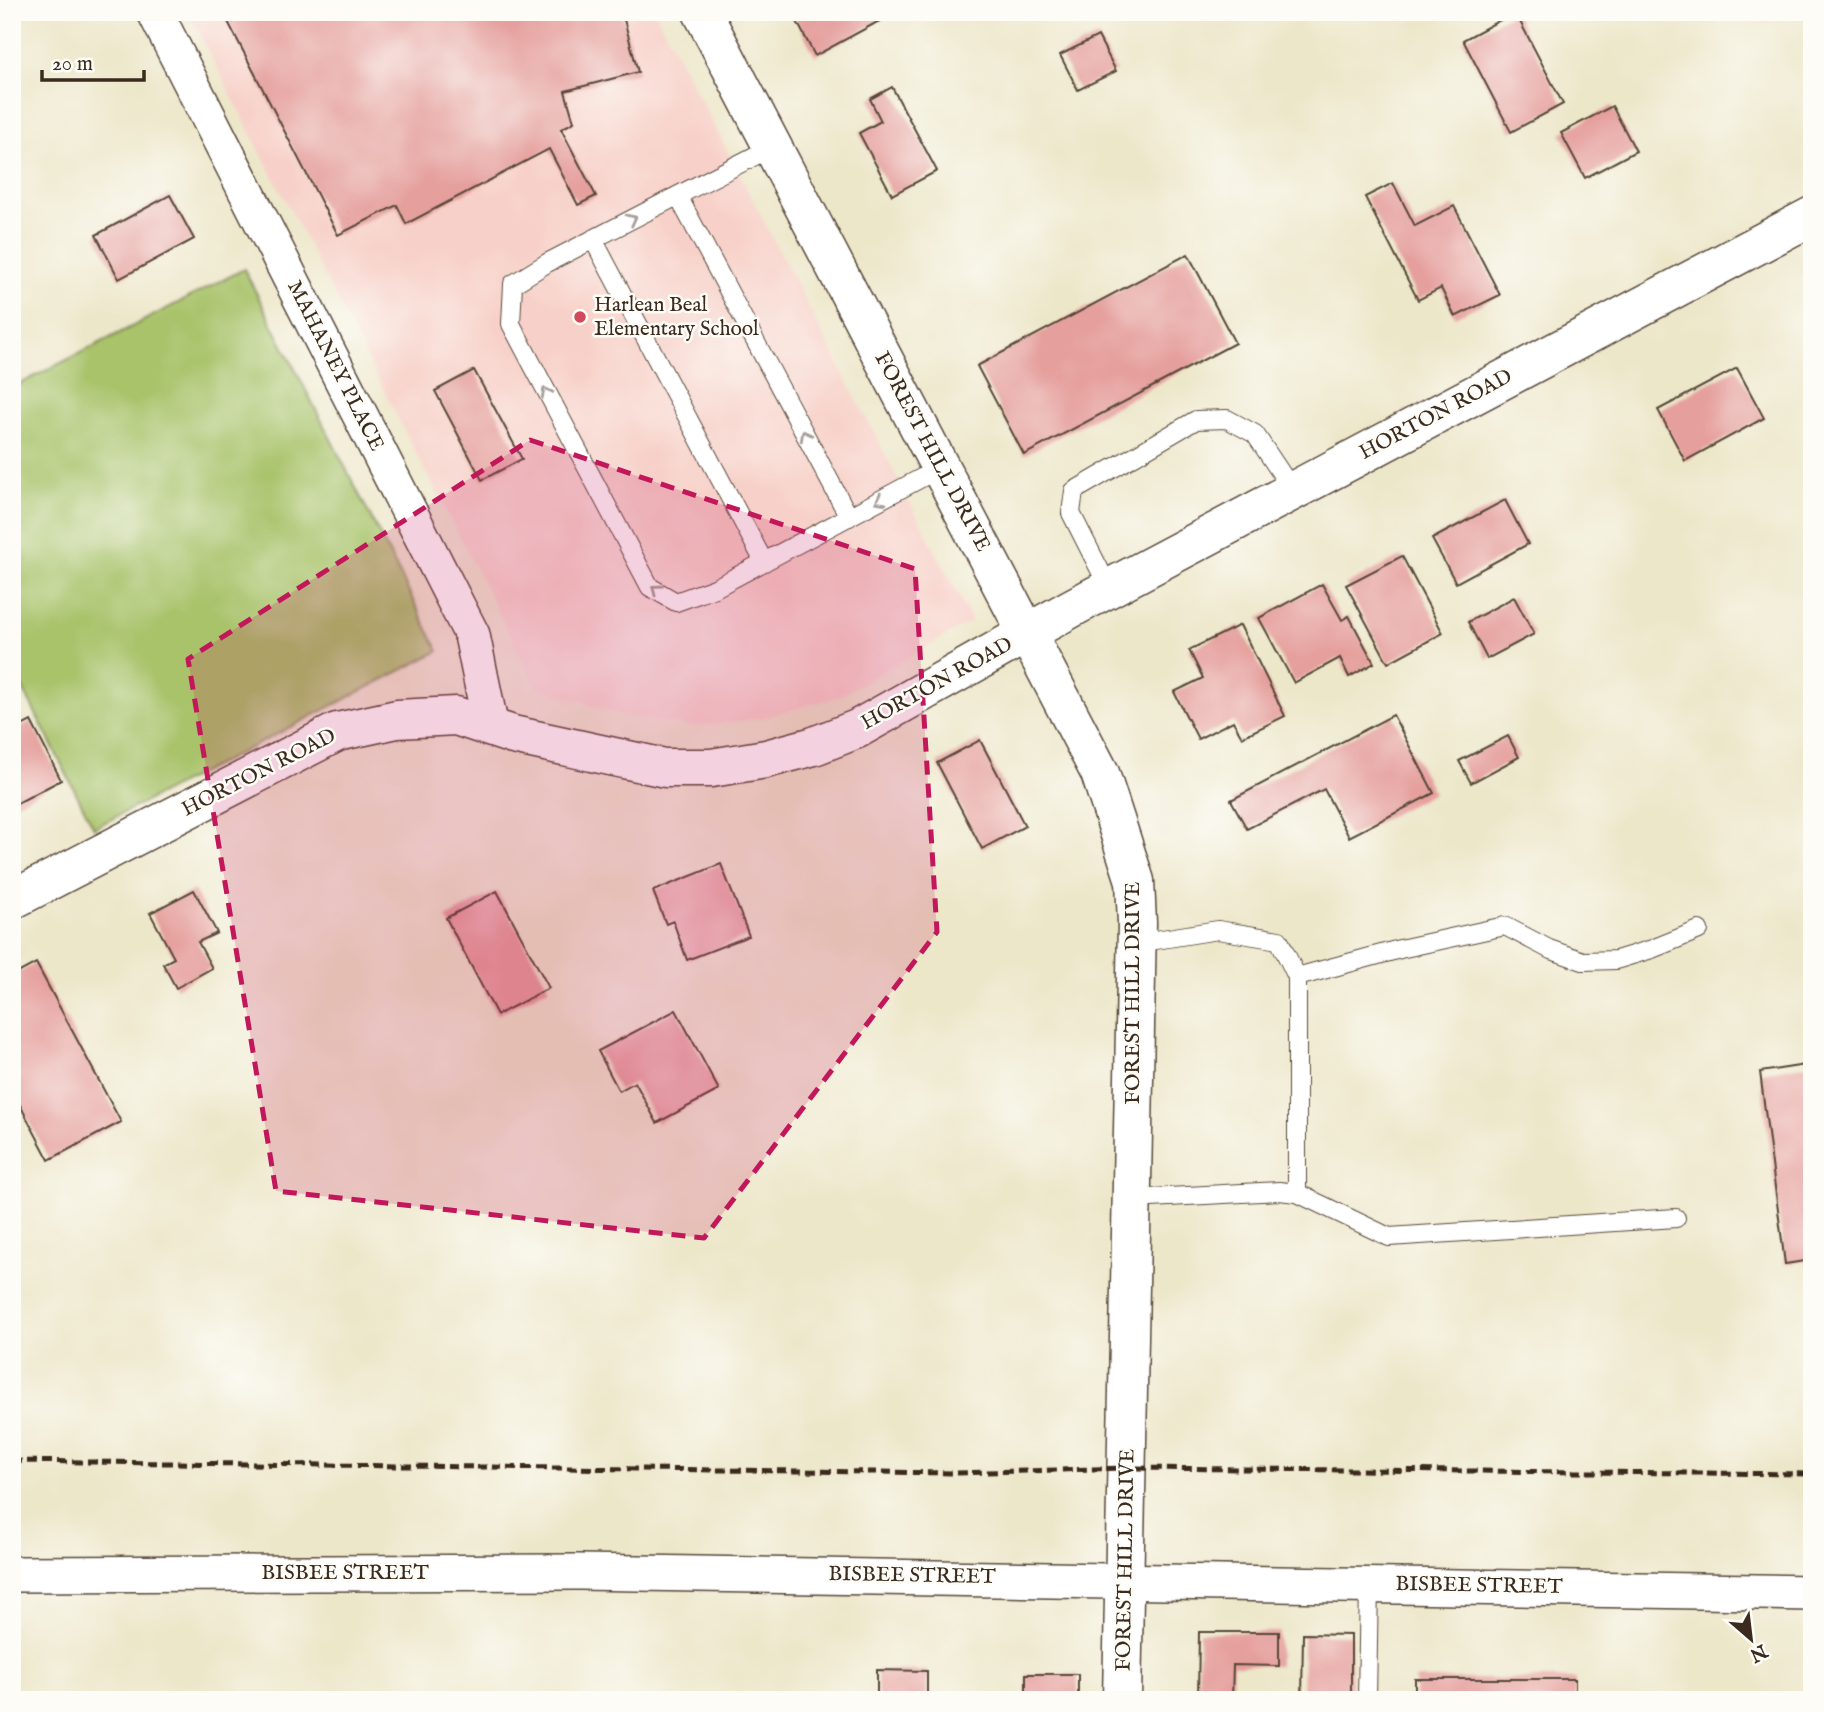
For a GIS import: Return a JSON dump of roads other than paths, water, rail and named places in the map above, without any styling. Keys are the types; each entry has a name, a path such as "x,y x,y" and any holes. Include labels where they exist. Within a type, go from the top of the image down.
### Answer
{"street":[{"name":"MAHANEY PLACE","path":"155,12 472,635 491,728"},
{"name":"FOREST HILL DRIVE","path":"702,12 1100,773 1135,881 1137,943 1122,1700"},
{"name":"HORTON ROAD","path":"12,900 337,732 397,719 456,716 491,728 665,768 711,768 766,759 857,729 1109,588 1812,216"},
{"name":"BISBEE STREET","path":"12,1574 579,1572 1125,1579 1812,1593"}],"lane":[{"path":"772,147 593,239 513,285 511,324 649,587 676,602 715,589 940,468"},
{"path":"678,196 849,517"},
{"path":"593,239 764,562"},
{"path":"1109,588 1071,513 1074,491 1196,420 1227,419 1255,434 1293,491"},
{"path":"1297,977 1400,949 1505,926 1549,949 1583,961 1615,960 1652,950 1699,930"},
{"path":"1137,943 1218,930 1279,940 1297,977 1297,1193"},
{"path":"1132,1199 1279,1191 1297,1193 1389,1237 1676,1218"},
{"path":"1367,1700 1369,1584"}],"railway":[{"path":"12,1461 954,1473 1128,1468 1812,1474"}],"place":[{"name":"Harlean Beal Elementary School","path":"580,317"}]}
